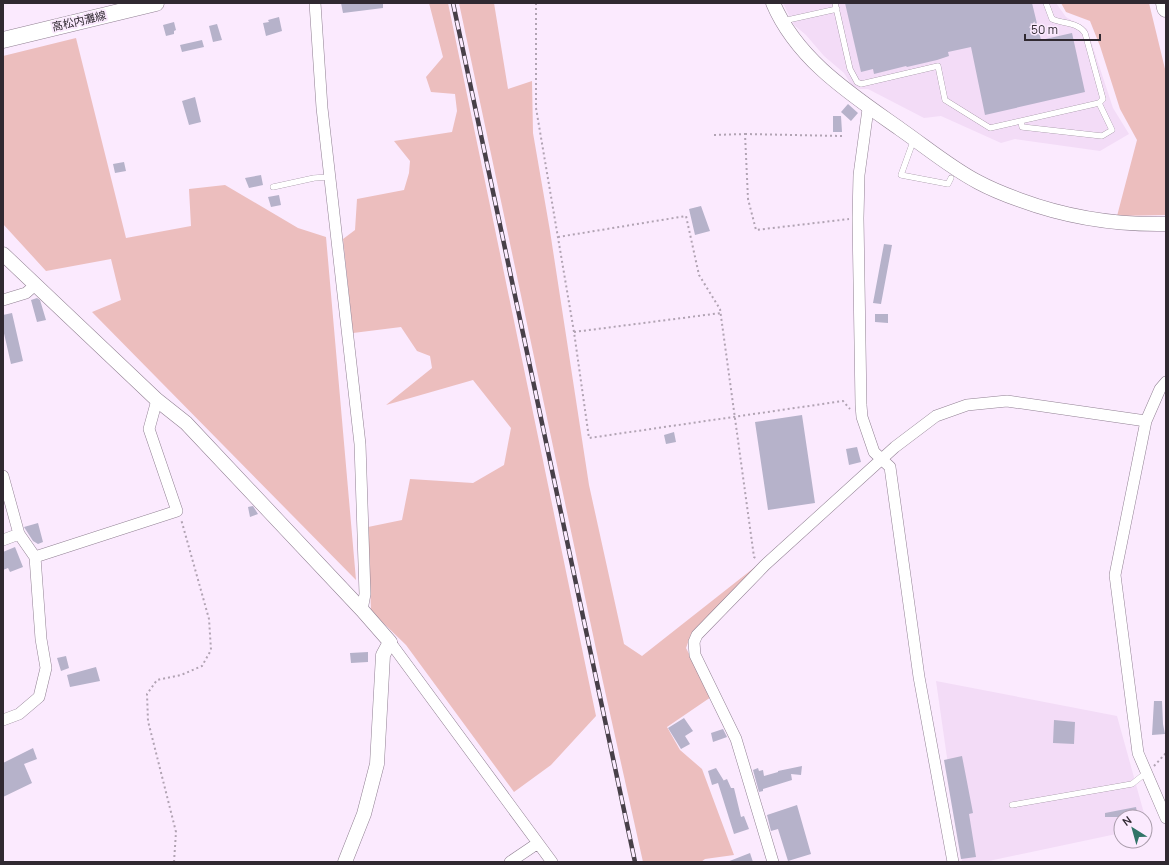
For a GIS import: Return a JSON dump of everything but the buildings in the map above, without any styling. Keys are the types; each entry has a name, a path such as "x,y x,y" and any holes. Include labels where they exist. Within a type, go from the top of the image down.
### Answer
{"main road":[{"name":"高松内灘線","path":"3,40 156,3"},
{"path":"1165,3 1166,8"}],"street":[{"path":"315,3 322,108 360,444 365,594 362,610"},
{"path":"773,3 782,21 798,44 841,87 868,108 978,182 1021,200 1103,221 1166,224"},
{"path":"868,108 859,175 858,218 862,416 874,452 890,467 919,677 952,862"},
{"path":"3,254 156,400 186,423 362,610 390,642 552,862"},
{"path":"3,300 26,293 35,285"},
{"path":"1166,382 1160,389 1146,421 1115,575 1138,753 1166,818"},
{"path":"35,557 177,511 149,429 156,400"},
{"path":"773,862 736,739 695,655 694,642 697,636 765,565 895,447 936,416 967,405 1007,401 1146,421"},
{"path":"3,476 20,534 31,554 35,557 41,639 46,668 39,697 19,714 3,720"},
{"path":"3,540 20,534"},
{"path":"345,862 364,814 377,764 383,655 390,642"},
{"path":"510,862 538,844"}],"lane":[{"path":"782,21 836,6 850,70 857,82 862,84 938,66 945,100 990,128 1099,103 1102,99 1085,33 1082,29 1063,21 1058,22 1052,19 1046,3"},
{"path":"1021,121 1022,127 1102,136 1112,130 1099,103"},
{"path":"914,139 901,175 948,184 951,178"},
{"path":"273,187 314,178 330,177"},
{"path":"1012,805 1132,784 1147,772"}],"path":[{"path":"536,3 536,108 574,332 589,438 735,416 843,402 858,416 862,416"},
{"path":"745,134 748,199 756,230 858,218"},
{"path":"714,135 745,134 842,136"},
{"path":"558,237 686,216 699,275 721,313 754,556 765,565"},
{"path":"574,332 721,313"},
{"path":"174,862 176,832 148,721 148,694 157,680 180,675 202,666 211,650 209,619 183,522 177,511"},
{"path":"1159,761 1166,754"}],"shaded area":[{"path":"429,3 448,3 596,716 551,765 514,792 406,645 371,611 368,527 402,520 410,479 473,483 504,465 511,428 473,380 386,405 432,368 430,356 417,351 401,327 353,333 343,239 355,230 357,199 404,190 409,173 410,161 394,141 452,132 457,111 455,94 431,92 426,77 443,57"},
{"path":"459,3 494,3 508,89 532,81 533,133 550,231 589,485 624,644 642,656 755,567 754,573 690,637 686,648 711,697 667,727 680,750 702,769 734,855 705,859 701,862 643,862 603,682"},
{"path":"783,3 1056,3 1066,17 1087,29 1113,108 1129,134 1100,151 1015,139 1001,143 941,116 924,118 868,89 860,89 852,86 844,73 824,56 806,35 794,25"},
{"path":"1061,3 1149,3 1166,73 1166,215 1117,216 1137,140 1120,109 1100,46 1090,21 1066,12"},
{"path":"76,38 126,238 191,226 189,189 225,185 298,228 326,237 356,580 92,312 121,300 111,259 46,271 3,224 3,56"},
{"path":"936,681 1117,716 1143,809 1113,809 1113,835 984,862 962,862"}],"railway":[{"path":"453,3 635,862"}]}
